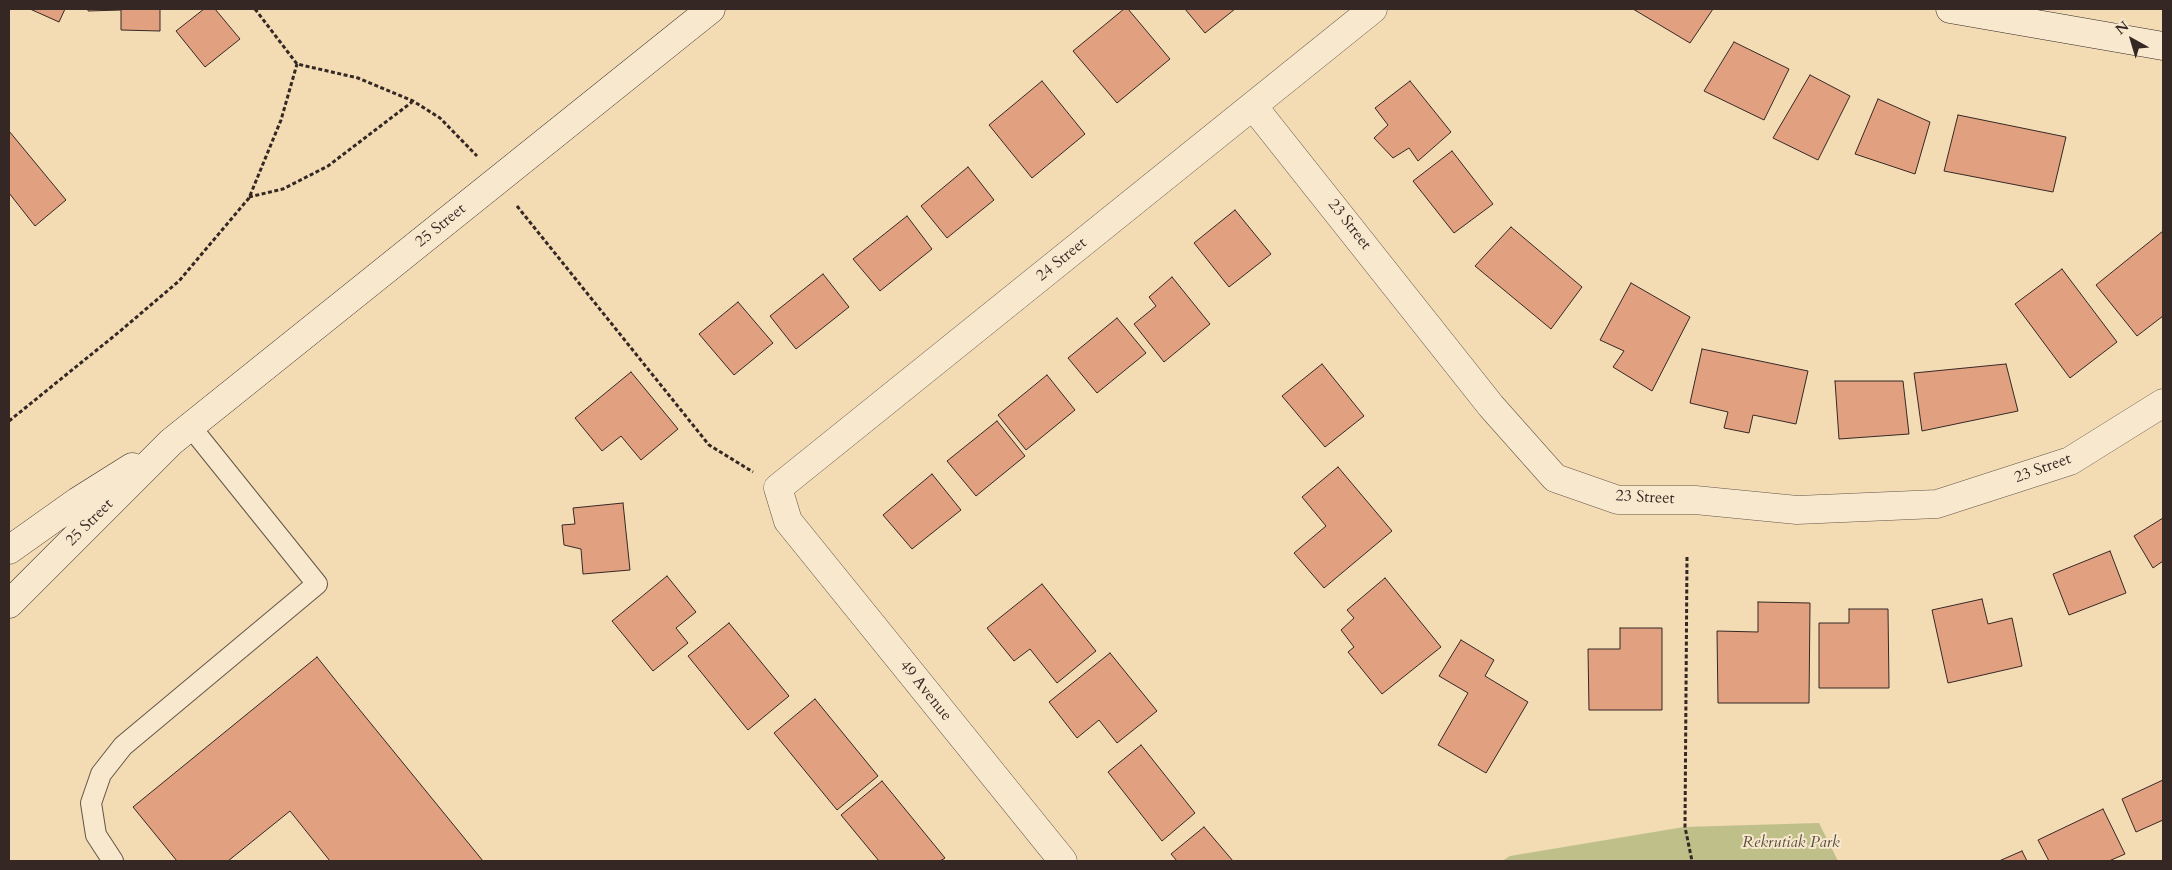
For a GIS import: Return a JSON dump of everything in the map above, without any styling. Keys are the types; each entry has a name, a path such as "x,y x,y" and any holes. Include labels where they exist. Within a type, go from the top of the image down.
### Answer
{"street":[{"name":"25 Street","path":"9,550 78,501 181,434 711,9"},
{"name":"24 Street","path":"788,521 778,488 1373,9"},
{"path":"1950,9 2163,46"},
{"name":"23 Street","path":"1254,106 1491,406 1555,478 1618,500 1695,500 1797,510 1937,504 2070,462 2163,404"},
{"name":"25 Street","path":"9,604 181,434"},
{"name":"49 Avenue","path":"788,521 1062,861"}],"lane":[{"path":"113,861 96,835 92,803 101,774 122,746 317,584 181,434"}],"path":[{"path":"255,9 297,64 358,78 413,101 440,118 481,162"},
{"path":"9,421 179,281 249,198 281,120 297,64"},
{"path":"249,198 283,189 328,166 413,101"},
{"path":"512,199 709,444 722,452"},
{"path":"1687,557 1684,827 1692,861"}],"green space":[{"name":"Rekrutiak Park","path":"1819,823 1838,861 1502,861 1510,856 1684,827"}],"building":[{"path":"30,9 65,9 59,22"},
{"path":"88,9 160,9 160,31 121,30 121,10 88,11"},
{"path":"204,9 215,9 240,39 205,67 176,31"},
{"path":"1124,9 1128,9 1170,59 1117,103 1073,51"},
{"path":"1185,9 1235,9 1205,33"},
{"path":"1633,9 1713,9 1690,43"},
{"path":"1734,42 1789,69 1764,120 1704,91"},
{"path":"1810,75 1850,96 1818,160 1773,138"},
{"path":"1042,81 1085,134 1032,178 989,125"},
{"path":"1410,81 1451,132 1418,161 1409,148 1393,158 1374,138 1388,125 1375,108"},
{"path":"1878,99 1930,122 1915,174 1855,154"},
{"path":"1958,115 2066,137 2053,192 1944,171"},
{"path":"9,131 66,200 35,226 9,193"},
{"path":"1452,151 1493,204 1454,233 1413,181"},
{"path":"968,167 994,200 947,238 921,206"},
{"path":"1235,210 1271,254 1229,287 1194,243"},
{"path":"907,216 932,249 880,291 853,259"},
{"path":"1511,227 1582,287 1551,329 1475,266"},
{"path":"2163,231 2163,316 2137,336 2096,285"},
{"path":"2062,269 2117,342 2070,378 2015,304"},
{"path":"823,274 849,307 796,349 770,316"},
{"path":"1172,277 1210,324 1164,362 1134,324 1156,306 1149,297"},
{"path":"1631,283 1690,317 1652,391 1613,367 1624,351 1600,340"},
{"path":"738,302 773,343 734,375 699,334"},
{"path":"1117,318 1146,353 1097,393 1068,358"},
{"path":"1702,349 1808,371 1796,424 1753,415 1749,433 1724,428 1728,412 1690,403"},
{"path":"1322,364 1364,416 1325,447 1282,396"},
{"path":"2006,364 2018,411 1922,431 1914,373"},
{"path":"631,372 678,429 641,460 621,436 602,451 575,418"},
{"path":"1047,375 1075,410 1026,450 998,415"},
{"path":"1835,381 1903,381 1909,434 1839,439"},
{"path":"997,421 1025,456 976,496 947,461"},
{"path":"1338,467 1392,531 1324,588 1294,553 1326,526 1302,497"},
{"path":"932,474 961,510 912,549 883,515"},
{"path":"623,503 630,570 583,574 581,549 564,545 562,525 575,524 573,508"},
{"path":"2163,518 2163,561 2153,568 2134,536"},
{"path":"2110,551 2126,593 2069,615 2053,574"},
{"path":"667,576 696,612 676,628 688,643 653,671 612,621"},
{"path":"1385,578 1441,647 1382,694 1348,652 1354,647 1341,630 1354,618 1347,610"},
{"path":"1042,584 1096,651 1057,683 1030,649 1014,661 987,628"},
{"path":"1982,599 1988,624 2012,618 2022,666 1948,683 1932,610"},
{"path":"1758,602 1810,603 1809,703 1718,703 1717,631 1758,632"},
{"path":"1849,609 1888,609 1889,688 1819,688 1819,623 1849,623"},
{"path":"729,623 789,696 748,730 688,656"},
{"path":"1620,628 1662,628 1662,710 1589,710 1588,649 1620,649"},
{"path":"1461,640 1494,660 1485,676 1528,702 1486,773 1438,745 1468,693 1439,676"},
{"path":"1110,653 1157,711 1117,743 1099,720 1077,738 1049,702"},
{"path":"317,657 483,861 330,861 290,811 228,861 177,861 133,807"},
{"path":"815,699 878,776 837,810 774,733"},
{"path":"1141,745 1195,813 1162,841 1108,772"},
{"path":"2163,780 2163,820 2136,832 2122,799"},
{"path":"882,781 945,858 940,861 879,861 841,815"},
{"path":"2103,809 2125,854 2109,861 2049,861 2038,840"},
{"path":"1204,827 1233,861 1177,861 1171,854"},
{"path":"2022,851 2027,861 1999,861"}]}
